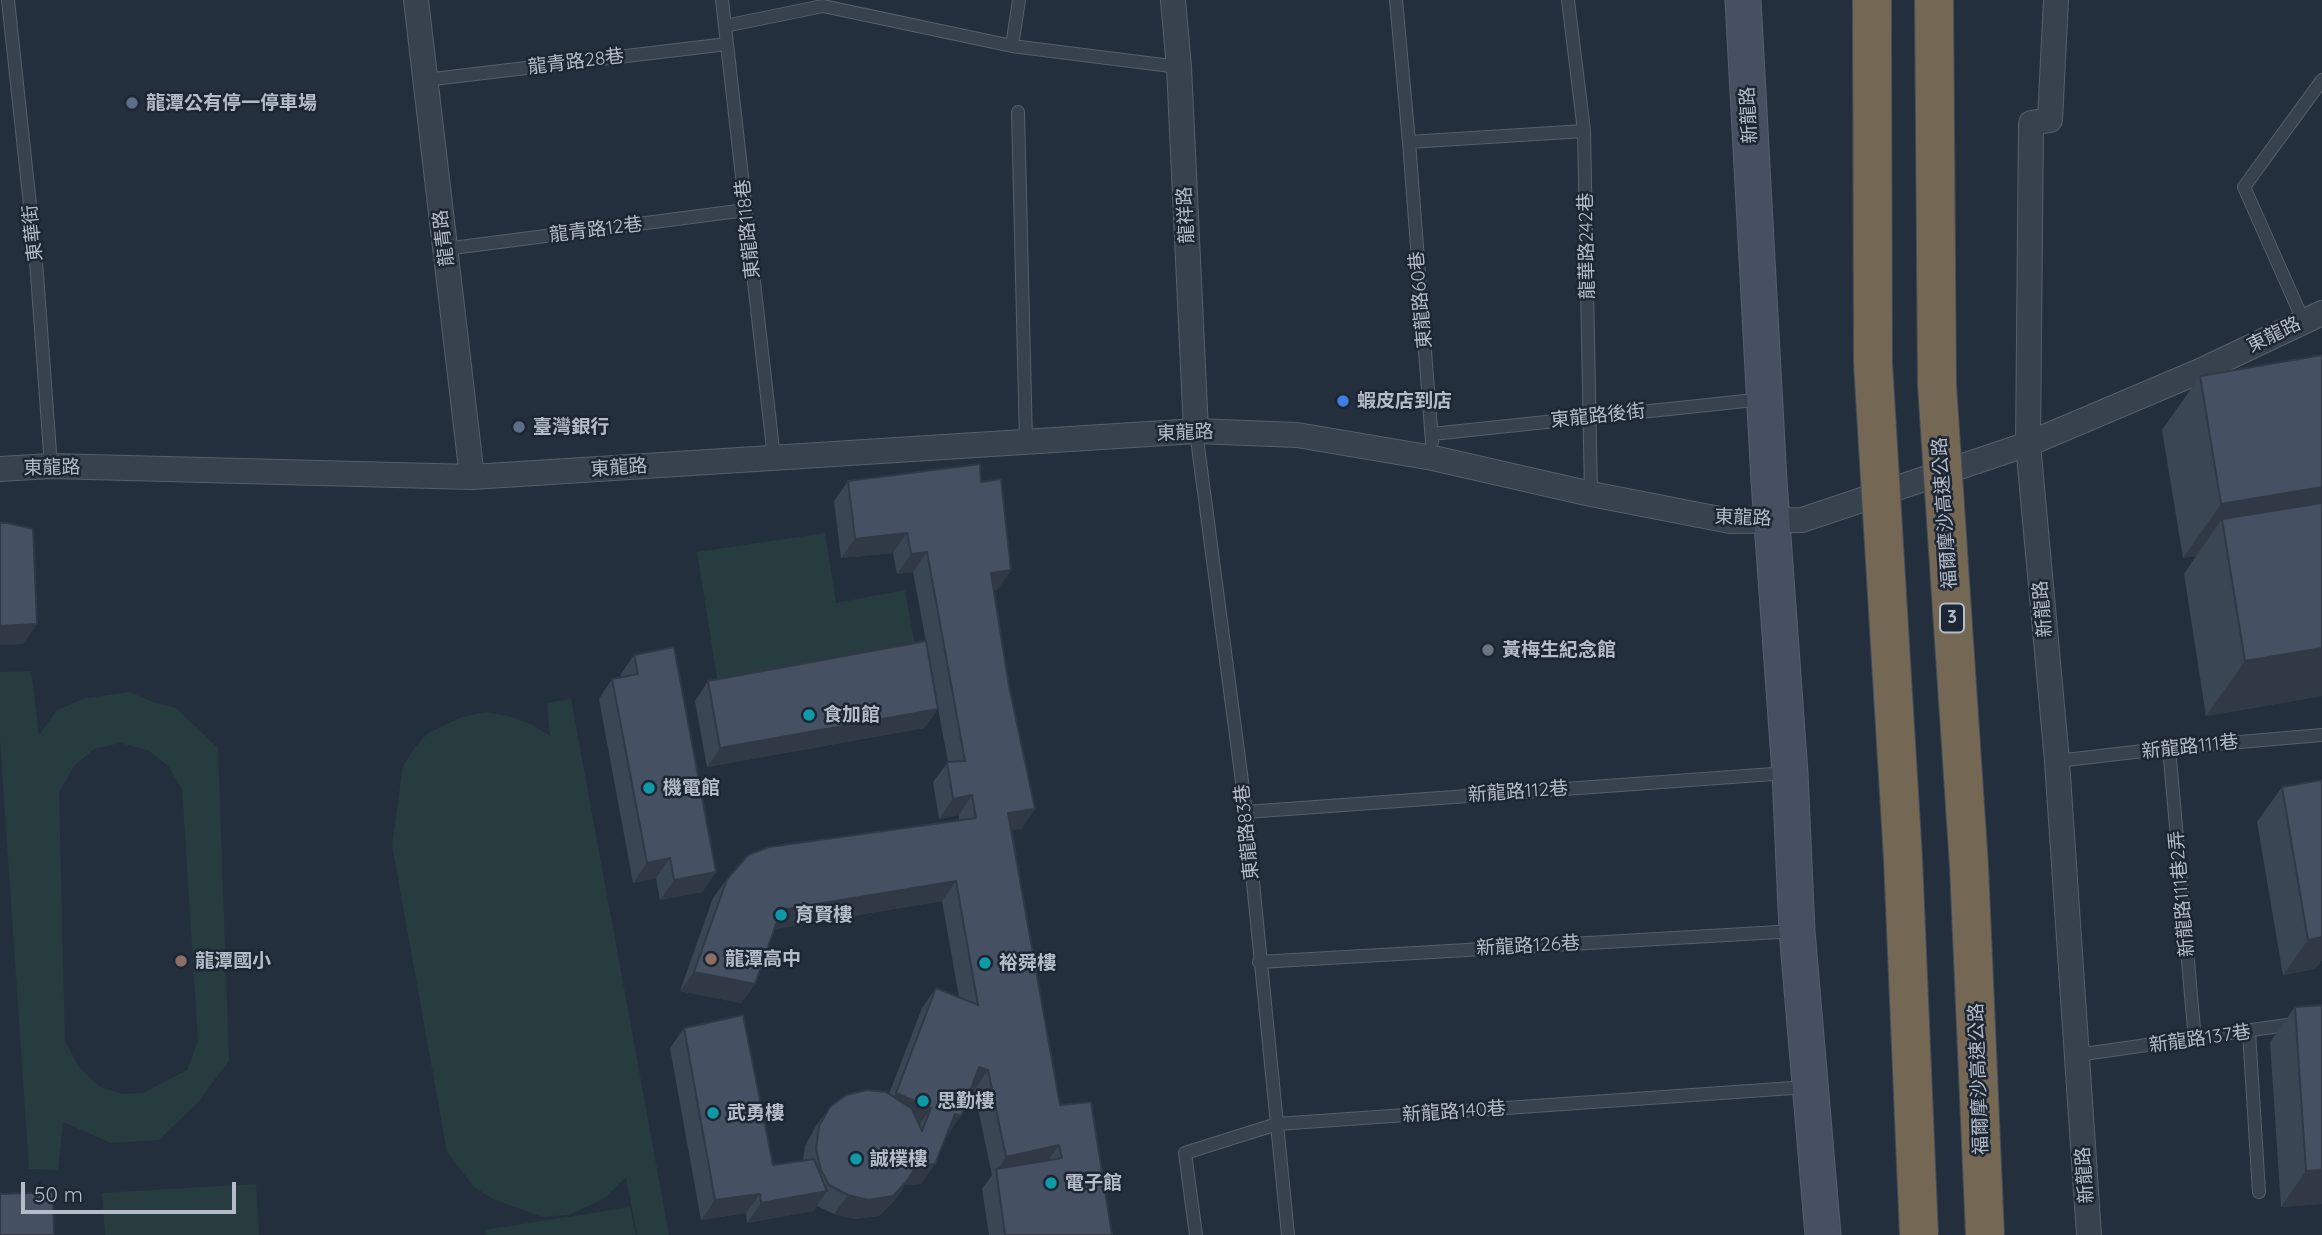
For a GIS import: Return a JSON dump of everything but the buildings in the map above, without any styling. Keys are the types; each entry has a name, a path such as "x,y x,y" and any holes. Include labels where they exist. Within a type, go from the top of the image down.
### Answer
{"highway":[{"path":"1872,0 1873,363 1903,859 1919,1235"},
{"name":"福爾摩沙高速公路","path":"1934,0 1937,385 1969,866 1985,1235"}],"street":[{"name":"龍青路","path":"416,0 472,477"},
{"name":"龍祥路","path":"1173,0 1179,67 1196,430"},
{"name":"新龍路","path":"1743,0 1764,399 1790,773 1797,931 1823,1235"},
{"name":"新龍路","path":"2056,0 2050,120 2031,123 2028,444 2057,761 2089,1235"},
{"name":"東龍路","path":"0,469 51,466 472,477 1196,430 1433,446 1591,494 1730,521 1802,520 2028,444 2200,370 2312,317"}],"lane":[{"name":"東華街","path":"8,0 36,261 51,466"},
{"name":"東龍路118巷","path":"722,0 775,458"},
{"path":"1012,46 1019,0"},
{"name":"東龍路60巷","path":"1395,0 1433,446"},
{"name":"龍華路242巷","path":"1568,0 1584,131 1591,494"},
{"path":"725,26 823,6 1012,46 1179,67"},
{"name":"龍青路28巷","path":"425,80 727,44"},
{"path":"2312,317 2244,187 2322,80"},
{"path":"1018,112 1026,442"},
{"path":"1409,142 1584,131"},
{"name":"龍青路12巷","path":"445,249 746,211"},
{"name":"東龍路後街","path":"1433,446 1590,416 1764,399"},
{"name":"東龍路83巷","path":"1196,430 1246,812 1288,1235"},
{"name":"新龍路111巷","path":"2057,761 2322,735"},
{"name":"新龍路111巷2弄","path":"2169,748 2195,1040"},
{"name":"新龍路112巷","path":"1246,812 1790,773"},
{"name":"新龍路126巷","path":"1259,962 1797,931"},
{"name":"新龍路137巷","path":"2077,1055 2322,1020"},
{"path":"2249,1032 2259,1192"},
{"name":"新龍路140巷","path":"1196,1235 1185,1153 1277,1124 1811,1087"}],"green space":[{"path":"825,533 836,603 905,590 917,656 719,690 697,552"},
{"path":"31,671 39,735 57,710 86,698 130,692 152,702 176,708 218,748 229,1060 200,1100 159,1140 111,1143 63,1122 58,1170 29,1169 0,739 0,672","holes":["120,743 148,750 168,766 182,789 198,1041 187,1070 143,1093 123,1094 100,1087 79,1067 65,1041 59,793 74,766 94,749"]},
{"path":"571,699 669,1235 637,1235 626,1177 606,1197 591,1205 568,1215 542,1217 493,1199 474,1187 447,1152 392,845 403,766 428,733 462,717 486,712 512,717 533,725 550,736 547,703"},
{"path":"256,1184 259,1235 105,1235 102,1193"},
{"path":"630,1207 636,1235 486,1235 485,1230"}],"place":[{"name":"龍潭公有停一停車場","path":"132,103"},
{"name":"蝦皮店到店","path":"1343,401"},
{"name":"臺灣銀行","path":"519,427"},
{"name":"黃梅生紀念館","path":"1488,650"},
{"name":"食加館","path":"809,715"},
{"name":"機電館","path":"649,788"},
{"name":"育賢樓","path":"781,915"},
{"name":"龍潭高中","path":"711,959"},
{"name":"龍潭國小","path":"181,961"},
{"name":"裕舜樓","path":"985,963"},
{"name":"思勤樓","path":"923,1101"},
{"name":"武勇樓","path":"713,1113"},
{"name":"誠樸樓","path":"856,1159"},
{"name":"電子館","path":"1051,1183"}]}
